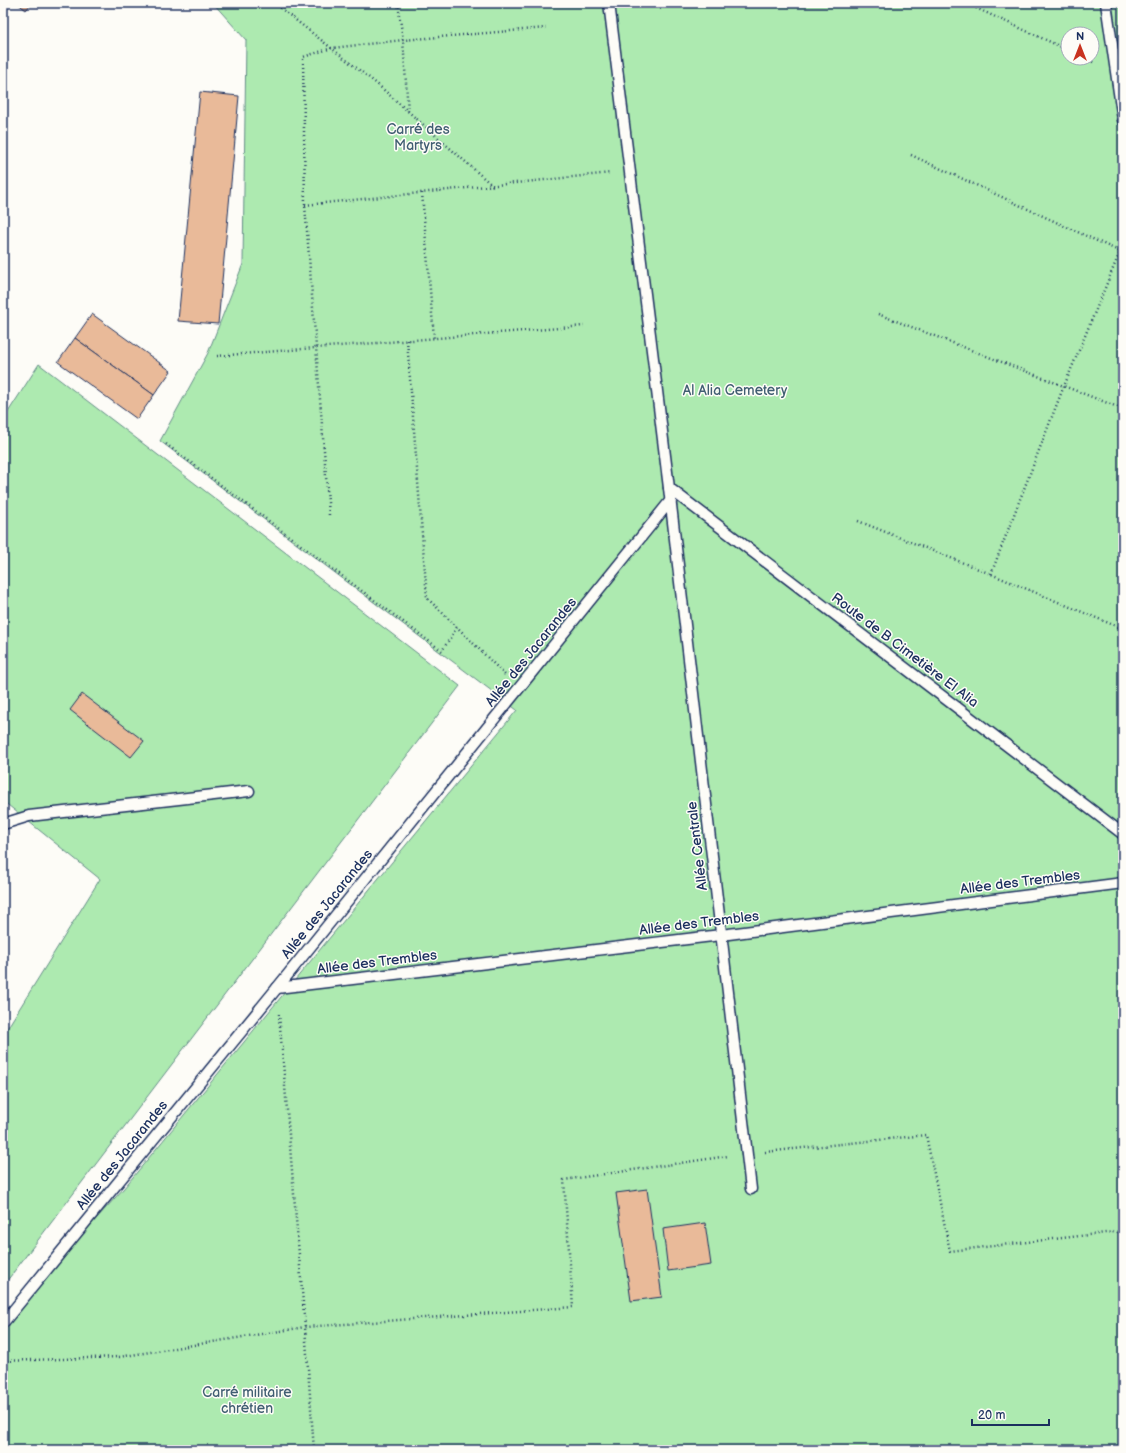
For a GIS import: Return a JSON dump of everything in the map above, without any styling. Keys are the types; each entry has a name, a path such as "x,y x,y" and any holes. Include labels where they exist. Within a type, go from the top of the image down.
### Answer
{"lane":[{"name":"Allée Centrale","path":"609,3 669,488 751,1189"},
{"path":"1106,3 1123,120"},
{"name":"Route de B Cimetière El Alia","path":"669,488 1123,834"},
{"name":"Allée des Jacarandes","path":"3,1323 277,988 670,500"},
{"path":"3,824 29,816 249,791"},
{"name":"Allée des Trembles","path":"277,988 721,935 1123,883"}],"path":[{"path":"274,3 332,48 408,111 493,186"},
{"path":"284,3 284,11"},
{"path":"398,3 403,40 408,111"},
{"path":"965,3 1060,46"},
{"path":"329,515 306,205 303,57 332,48 403,40 546,28"},
{"path":"911,155 1122,252 1064,386 991,574"},
{"path":"306,205 630,171"},
{"path":"422,193 434,338"},
{"path":"878,314 1123,409"},
{"path":"217,356 584,326"},
{"path":"407,340 427,598 519,688"},
{"path":"166,444 442,651 457,628"},
{"path":"858,521 1123,629"},
{"path":"277,988 306,1327 314,1450"},
{"path":"3,1361 119,1357 306,1327 573,1307 564,1180 747,1154 926,1136 950,1251 1123,1231"}],"green space":[{"name":"Al Alia Cemetery","path":"213,3 1123,3 1123,1450 3,1450 3,1322 124,1188 517,710 160,441 208,353 243,264 246,40"},
{"path":"39,364 460,686 3,1286 3,1035 100,879 3,801 3,420"}],"building":[{"path":"17,3 32,3 26,10"},
{"path":"200,92 239,96 218,324 178,321"},
{"path":"92,314 171,371 154,395 75,338"},
{"path":"75,338 154,395 137,419 58,362"},
{"path":"82,694 144,741 131,757 70,710"},
{"path":"647,1189 662,1297 631,1301 616,1193"},
{"path":"705,1223 711,1265 668,1271 663,1229"}],"park label":[{"name":"Carré des Martyrs","path":"418,138"},
{"name":"Carré militaire chrétien","path":"247,1400"}]}
